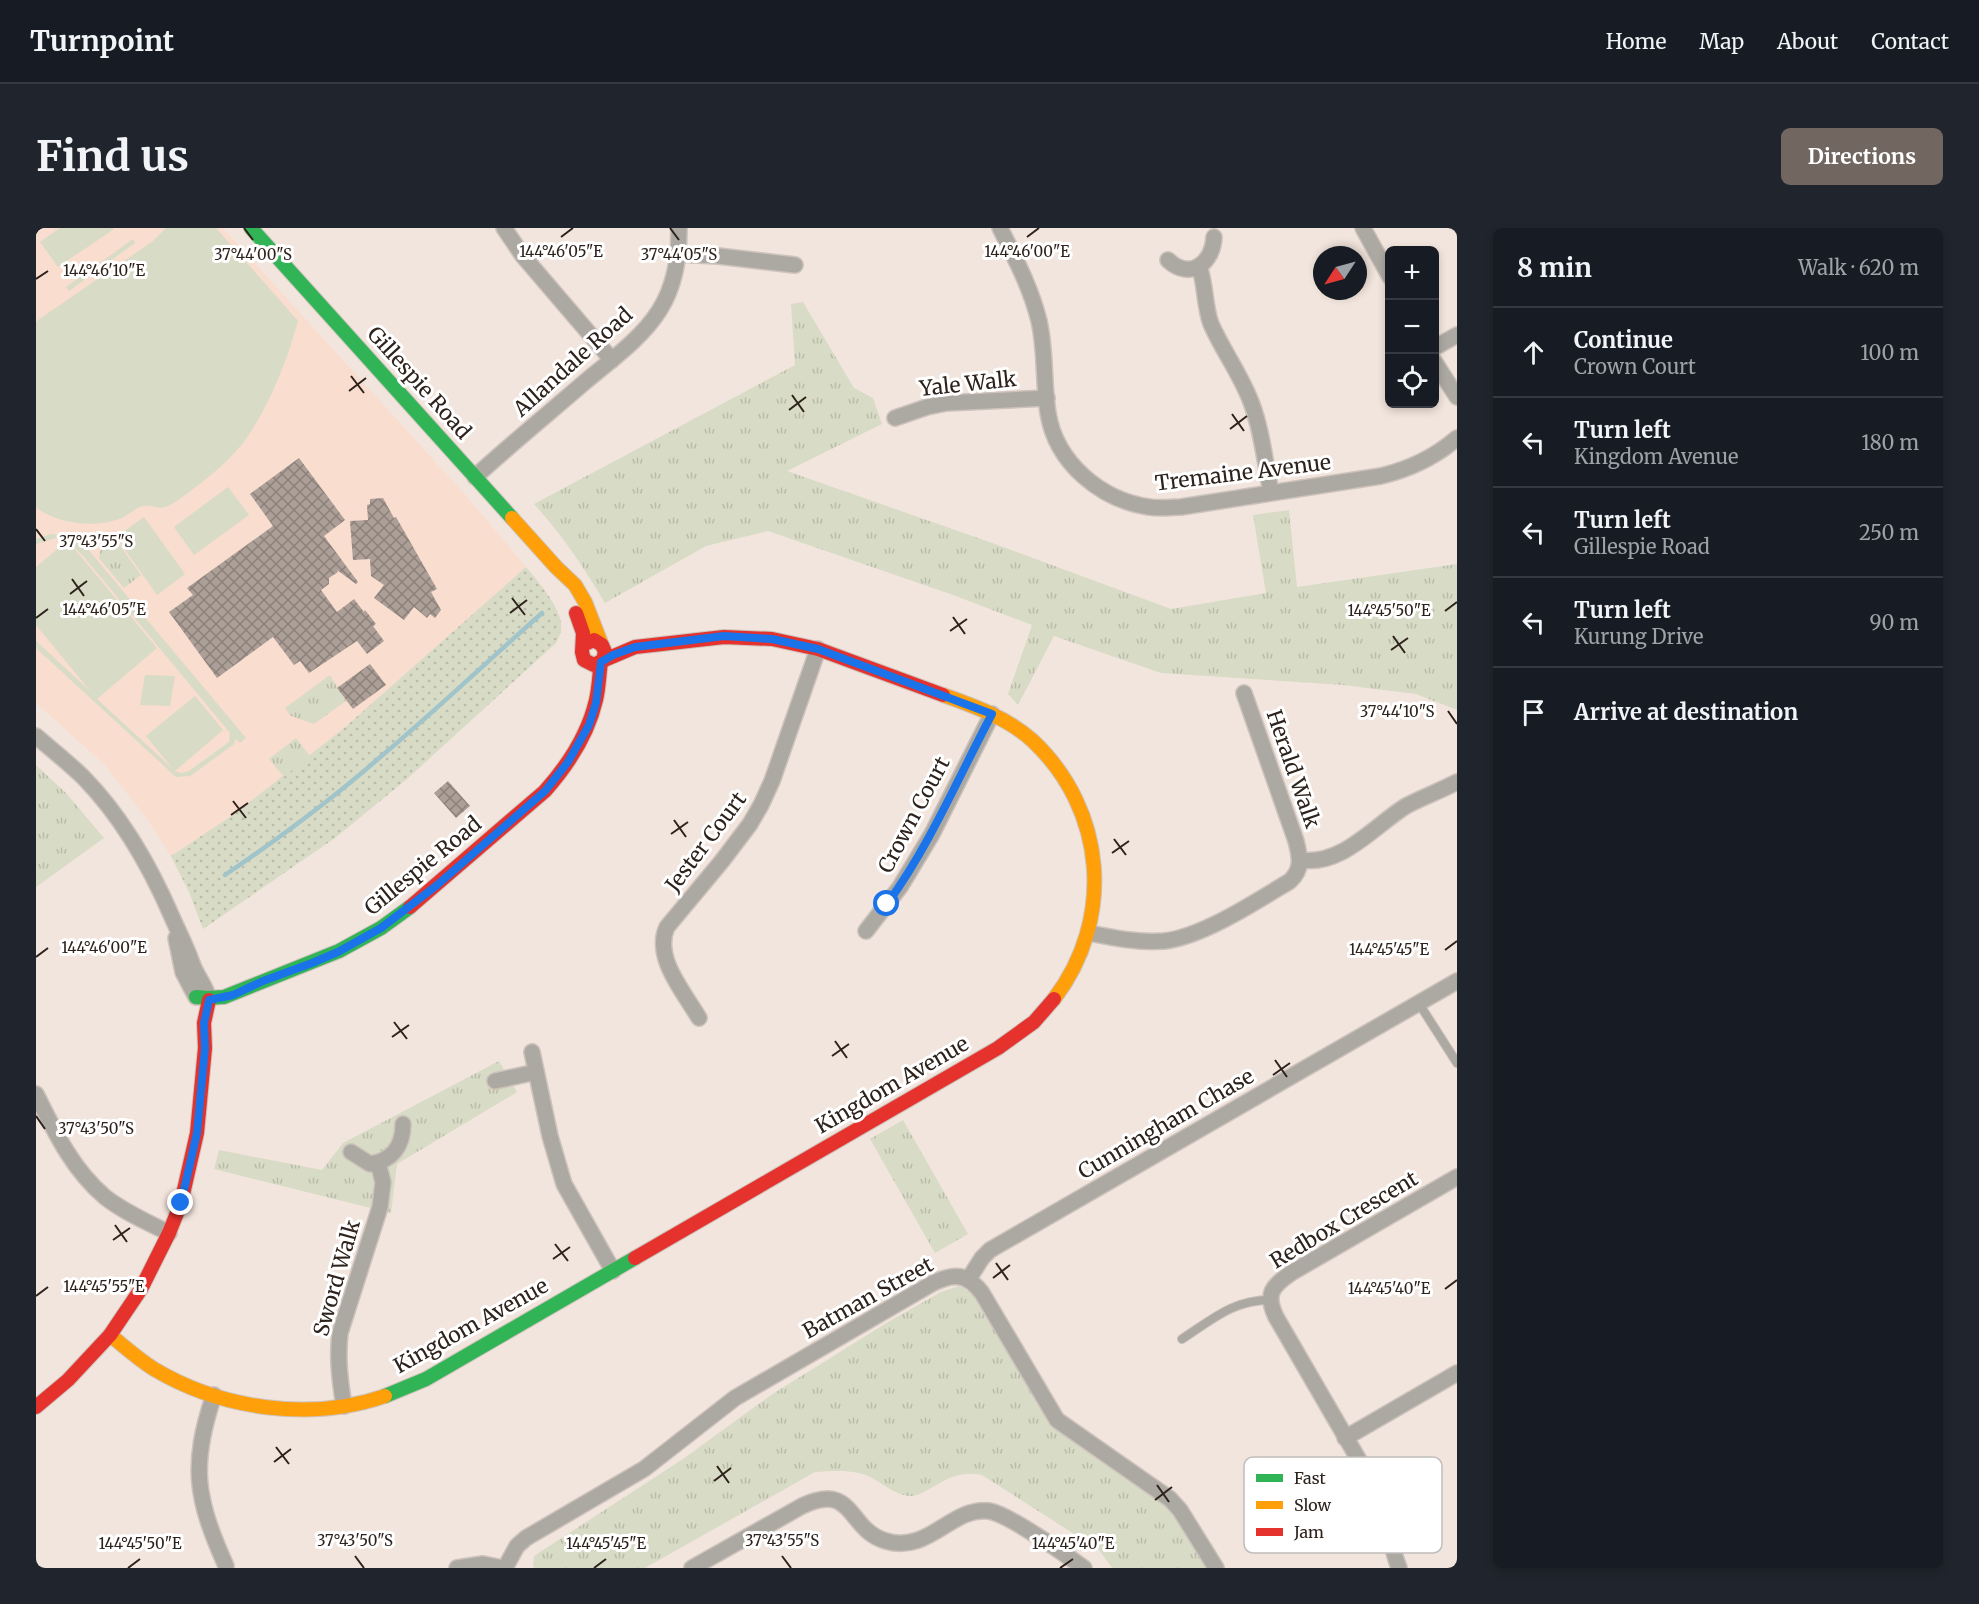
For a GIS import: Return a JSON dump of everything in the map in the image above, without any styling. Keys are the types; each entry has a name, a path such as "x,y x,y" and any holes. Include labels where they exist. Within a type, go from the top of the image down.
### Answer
{"street":[{"name":"Gillespie Road","path":"251,228 556,567 571,578 586,600 592,623 602,643"},
{"path":"504,228 523,256 612,360"},
{"name":"Allandale Road","path":"475,477 612,360 637,337 658,312 674,279 679,255 679,228"},
{"name":"Tremaine Avenue","path":"1000,228 1023,275 1040,324 1048,414 1055,435 1068,459 1091,483 1118,498 1151,507 1168,508 1381,476 1422,463 1457,438"},
{"path":"1363,228 1385,269"},
{"path":"1168,260 1175,267 1184,270 1198,266 1210,254 1214,246 1214,237"},
{"path":"679,255 718,256 795,265"},
{"path":"1198,266 1203,281 1207,313 1212,326 1253,405 1271,492"},
{"path":"1439,345 1457,335"},
{"path":"1439,369 1457,397"},
{"name":"Yale Walk","path":"896,418 927,407 945,404 1047,398"},
{"name":"Gillespie Road","path":"556,567 582,627 583,645"},
{"name":"Kingdom Avenue","path":"110,1335 153,1368 187,1386 270,1408 318,1409 344,1406 370,1401 397,1392 426,1379 1016,1036 1045,1011 1060,994 1072,976 1089,933 1095,905 1095,865 1092,843 1079,804 1060,771 1034,742 992,714 818,649 772,639 727,636 635,647 597,662"},
{"path":"594,640 602,643 606,654 597,662 582,657 583,645 594,640"},
{"name":"Kingdom Avenue","path":"602,643 635,647"},
{"name":"Jester Court","path":"699,1017 666,960 662,944 663,936 667,927 750,824 761,805 772,781 818,649"},
{"name":"Gillespie Road","path":"204,995 233,995 263,981 284,975 338,952 381,928 405,911 545,791 568,762 589,725 596,703 597,662"},
{"name":"Herald Walk","path":"1244,693 1301,860"},
{"name":"Crown Court","path":"866,931 905,879 932,834 992,714"},
{"path":"36,736 83,778 122,825 155,879 174,920 180,961 204,995 205,1048 197,1133 192,1157 181,1203 154,1267 110,1335 68,1380 36,1407"},
{"path":"1089,933 1118,939 1145,941 1165,941 1183,937 1217,923 1290,881 1298,871 1301,860 1332,857 1407,806 1457,782"},
{"name":"Cunningham Chase","path":"968,1280 990,1250 1457,981"},
{"path":"532,1052 550,1136 564,1184 613,1271"},
{"path":"495,1081 536,1072"},
{"path":"36,1095 65,1151 87,1179 105,1197 126,1212 169,1233"},
{"path":"351,1152 370,1164 387,1159 401,1144 403,1124"},
{"name":"Sword Walk","path":"344,1406 337,1355 340,1333 344,1313 380,1207 383,1182 378,1163"},
{"name":"Redbox Crescent","path":"1356,1457 1271,1307 1273,1288 1291,1273 1457,1177"},
{"name":"Batman Street","path":"504,1568 517,1546 526,1538 644,1469 735,1398 933,1283 952,1276 968,1280 982,1293 1057,1420 1170,1499 1180,1510 1216,1568"},
{"path":"1345,1438 1457,1373"},
{"path":"214,1395 204,1424 198,1469 206,1519 226,1566"},
{"path":"692,1568 802,1506 827,1498 847,1506 871,1534 894,1543 916,1542 975,1512 994,1512 1083,1568"},
{"name":"Redbox Crescent","path":"1394,1553 1400,1568"},
{"path":"457,1568 483,1564 504,1568"}],"lane":[{"path":"1419,1002 1457,1063"},
{"path":"1182,1339 1242,1303 1249,1300 1270,1300"}],"shaded area":[{"path":"36,228 223,228 469,499 526,567 343,729 233,815 171,856 147,819 104,764 36,703"}],"green space":[{"path":"60,228 114,229 58,267 40,242"},
{"path":"166,228 216,228 298,321 283,367 263,411 246,439 214,472 170,505 162,508 143,506 119,519 87,524 65,521 44,513 36,507 36,323 153,241"},
{"path":"133,239 135,243 69,291 66,287"},
{"path":"803,302 854,388 873,398 882,424 787,471 1171,609 1266,593 1253,515 1289,510 1297,587 1457,564 1457,710 1416,694 1343,685 1161,673 1054,636 1018,705 1008,694 1032,625 768,531 706,546 605,603 572,552 534,504 795,365 791,304"},
{"path":"228,487 249,515 194,555 174,527"},
{"path":"144,517 185,574 157,595 116,537"},
{"path":"51,534 64,535 78,543 81,541 246,738 240,743 236,739 233,745 190,776 176,777 36,648 36,641 91,692 36,625 36,567 67,541 55,538 36,544 36,539","holes":["68,541 84,557 230,733 229,742 189,771 180,773 175,771 223,730 195,696 146,736 173,769 97,699 157,648"]},
{"path":"116,540 141,575 124,588 99,558 100,551"},
{"path":"526,567 549,596 558,614 561,629 556,643 407,779 335,838 203,929 189,892 171,856 233,815 343,729"},
{"path":"145,675 175,676 170,706 140,705"},
{"path":"330,675 346,701 314,724 291,716 285,708"},
{"path":"296,738 310,756 284,777 269,759"},
{"path":"36,765 66,793 104,838 36,887"},
{"path":"499,1061 517,1092 397,1164 391,1213 214,1169 219,1150 322,1170 343,1143"},
{"path":"903,1120 968,1234 935,1253 870,1139"},
{"path":"959,1286 969,1291 977,1300 1049,1419 1175,1512 1211,1568 1112,1568 1099,1550 982,1475 956,1476 921,1493 908,1496 893,1491 864,1474 836,1471 815,1472 645,1568 534,1568 534,1556 683,1459 771,1395 888,1322 941,1292"}],"building":[{"path":"299,458 345,520 324,536 358,582 356,584 337,570 338,572 329,578 329,584 321,590 337,612 354,599 376,624 373,626 384,641 367,654 357,641 309,673 300,661 294,665 273,637 217,678 169,612 193,595 187,588 273,526 250,494"},
{"path":"383,498 437,589 431,592 441,610 435,618 430,614 427,618 414,607 404,620 374,598 384,585 371,576 370,559 353,560 350,521 368,520 367,505 370,504 370,499"},
{"path":"370,664 386,685 353,709 337,688"},
{"path":"448,781 470,806 456,818 434,793"}],"waterway":[{"path":"225,875 265,848 360,775 542,613"}],"traffic: fast":[{"path":"251,228 512,518"},
{"path":"196,997 224,997 339,951 381,928 410,907"},
{"path":"385,1396 426,1379 635,1258"}],"traffic: slow":[{"path":"512,518 575,585 585,602 601,643"},
{"path":"943,695 979,708 1023,733 1057,769 1076,799 1088,832 1094,866 1093,900 1087,935 1074,968 1054,999"},
{"path":"110,1335 154,1369 180,1383 237,1402 267,1407 327,1408 356,1404 385,1396"}],"traffic: jam":[{"path":"576,613 583,633 582,652 584,660 594,665 603,660 605,652 602,645 594,640 583,645"},
{"path":"602,661 635,647 724,637 772,639 818,649 943,695"},
{"path":"410,907 545,791 562,771 588,725 597,695 601,662"},
{"path":"635,1258 998,1048 1034,1022 1054,999"},
{"path":"36,1407 68,1380 110,1335 141,1289 169,1233 181,1203 197,1133 205,1048 204,1023 209,1000"}],"route":[{"path":"181,1203 197,1133 205,1048 204,1023 209,1000 233,995 338,952 381,928 436,886 558,777 589,725 596,703 601,662 613,655 635,647 724,636 772,639 818,649 992,714 932,834 911,871 887,904"}]}
